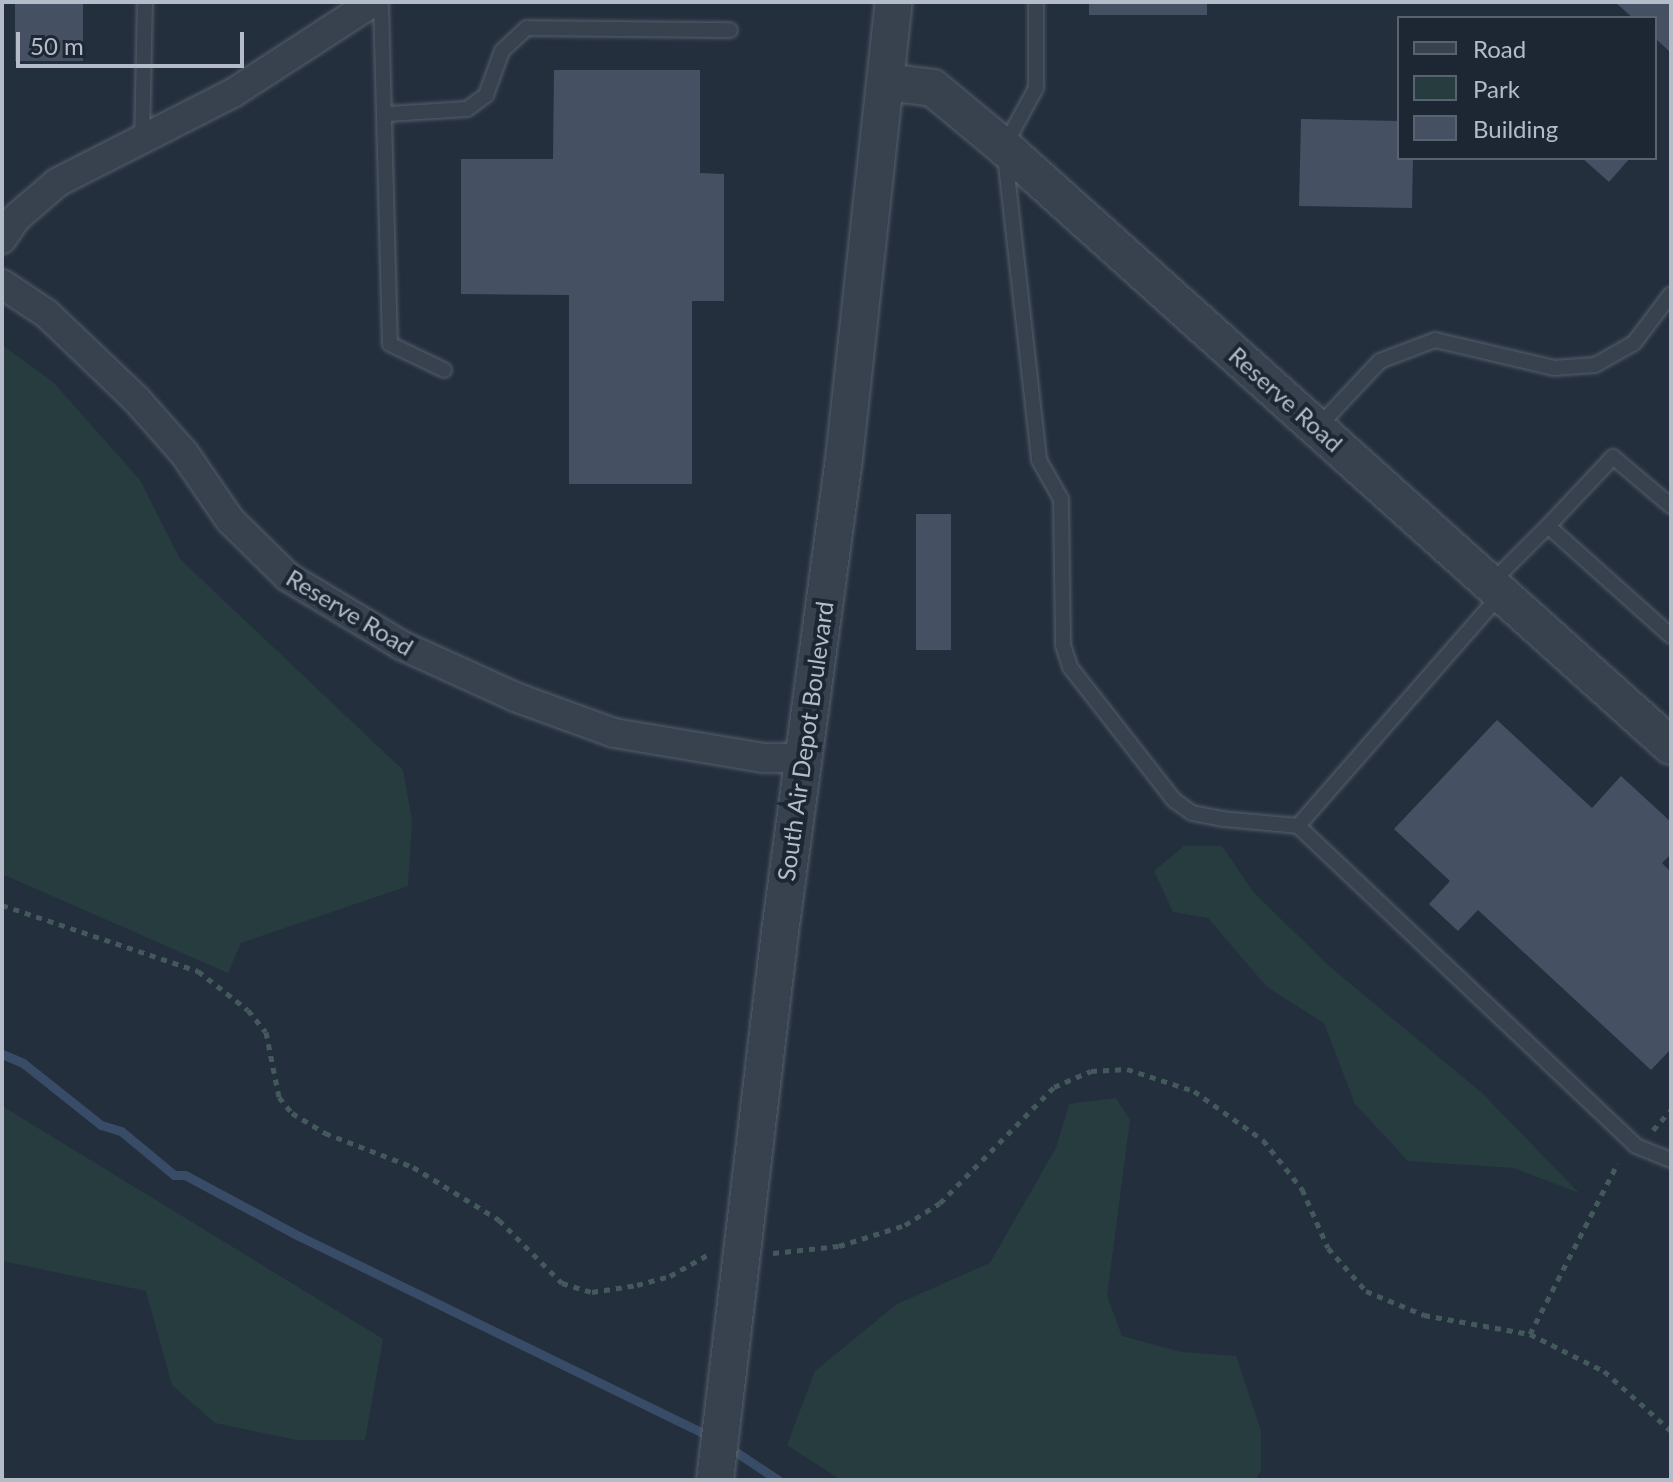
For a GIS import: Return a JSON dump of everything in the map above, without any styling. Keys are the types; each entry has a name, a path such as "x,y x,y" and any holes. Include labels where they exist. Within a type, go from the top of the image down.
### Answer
{"street":[{"path":"2,239 16,218 58,182 142,143 233,93 373,2"},
{"name":"South Air Depot Boulevard","path":"715,1480 894,2"},
{"name":"Reserve Road","path":"886,82 933,88 1004,147 1671,746"},
{"name":"Reserve Road","path":"2,284 47,314 136,399 184,453 230,520 288,577 388,638 515,697 614,733 763,758 804,758"}],"lane":[{"path":"142,143 145,2"},
{"path":"381,2 388,114 390,344 444,370"},
{"path":"1036,2 1036,88 1004,147 1039,460 1061,499 1063,645 1070,667 1174,800 1192,813 1298,826 1636,1146 1671,1160"},
{"path":"388,114 467,109 486,95 502,51 527,28 730,30"},
{"path":"1318,428 1380,361 1435,340 1554,368 1595,365 1634,343 1671,294"},
{"path":"1298,826 1548,526 1613,457 1671,506"},
{"path":"1548,526 1671,636"}],"path":[{"path":"1652,1130 1671,1110"},
{"path":"1618,1163 1530,1334 1604,1371 1671,1431"}],"green space":[{"path":"2,345 53,382 140,480 180,559 403,770 412,820 408,886 241,943 228,973 2,874"},
{"path":"1184,846 1222,846 1254,893 1329,966 1482,1093 1579,1193 1514,1168 1408,1161 1355,1104 1324,1023 1267,987 1208,918 1173,912 1154,871"},
{"path":"1116,1098 1130,1120 1107,1296 1122,1336 1181,1352 1236,1356 1261,1431 1261,1471 1255,1480 841,1480 787,1445 815,1371 897,1304 990,1263 1056,1148 1069,1104"},
{"path":"2,1106 383,1339 365,1440 297,1440 215,1423 172,1385 146,1291 2,1261"}],"building":[{"path":"15,2 83,2 83,61 15,61"},
{"path":"1089,2 1207,2 1207,15 1089,15"},
{"path":"1615,2 1671,2 1671,53 1657,40 1657,16 1631,16"},
{"path":"554,70 700,70 700,173 724,174 724,301 692,301 692,484 569,484 569,295 461,294 461,159 553,159"},
{"path":"1301,119 1397,121 1397,160 1413,160 1412,208 1299,206"},
{"path":"1584,160 1628,160 1609,182"},
{"path":"916,514 951,514 951,650 916,650"},
{"path":"1497,720 1592,808 1621,776 1671,822 1671,854 1662,863 1671,872 1671,1049 1651,1070 1478,910 1458,931 1429,904 1450,881 1394,829"}],"waterway":[{"path":"2,1054 23,1063 101,1125 121,1131 174,1175 185,1175 299,1236 711,1437"},
{"path":"727,1446 778,1480"}]}
